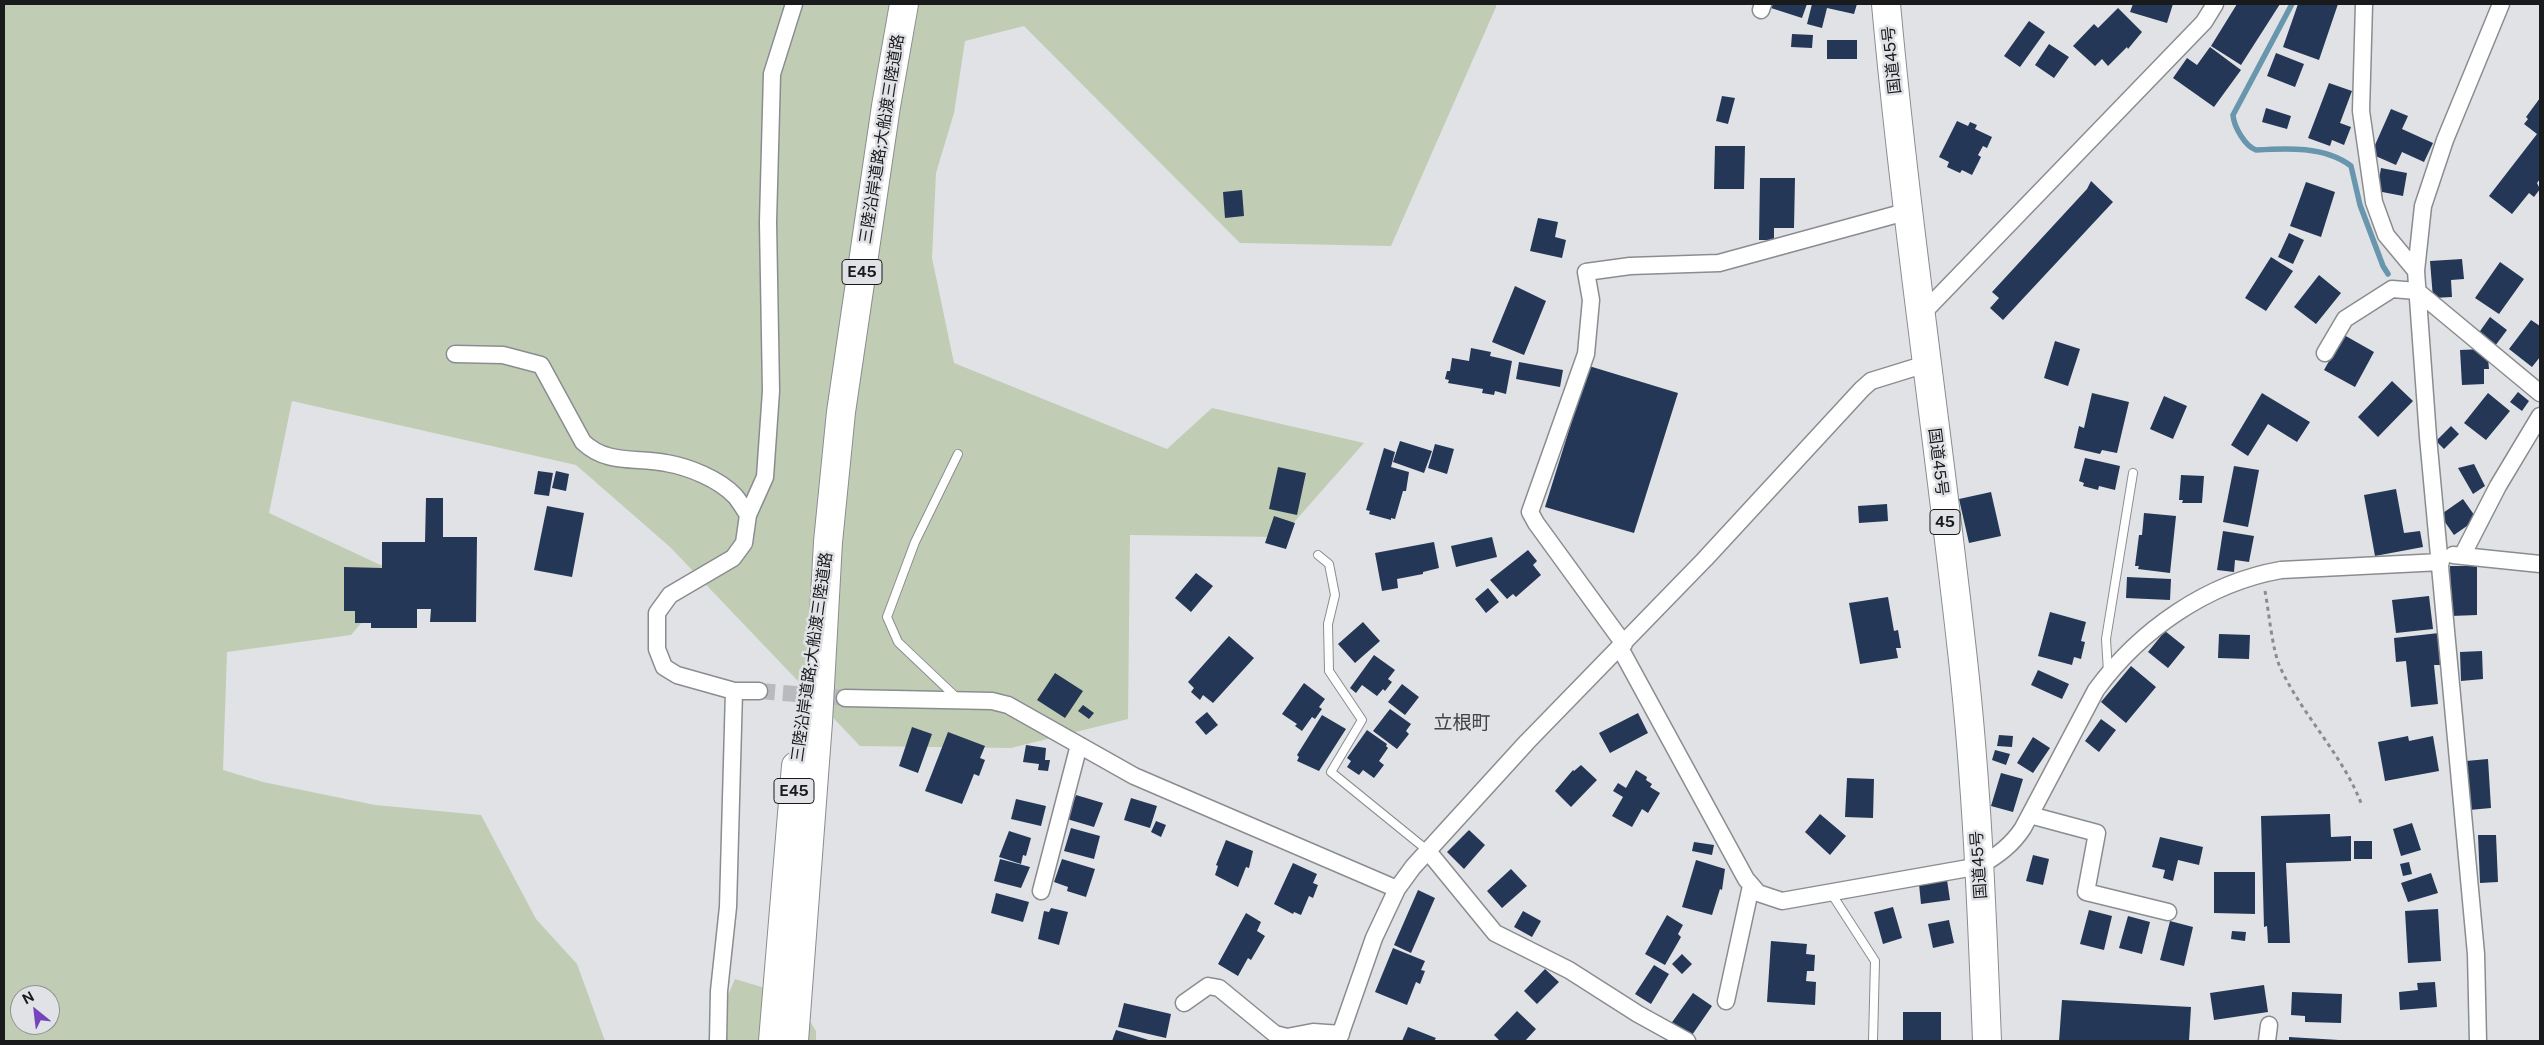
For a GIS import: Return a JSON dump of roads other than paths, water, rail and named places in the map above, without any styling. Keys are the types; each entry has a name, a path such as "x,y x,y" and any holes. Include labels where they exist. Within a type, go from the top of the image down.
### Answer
{"highway":[{"name":"三陸沿岸道路;大船渡三陸道路","path":"794,1041 818,722 828,542 841,412 886,106 904,4"},
{"name":"国道45号","path":"1886,4 1920,316 1963,661 1980,866 1987,1041"},
{"name":"三陸沿岸道路;大船渡三陸道路","path":"773,1041 800,731 828,542"}],"street":[{"path":"759,691 734,690 676,675 664,667 657,649 657,613 670,595 733,558 744,543 748,515 760,491 764,477 771,391 768,222 772,74 794,4"},
{"path":"1920,316 2204,22 2215,4"},
{"path":"2364,4 2361,111 2374,202 2386,235 2416,271"},
{"path":"2478,1041 2476,954 2416,271 2424,206 2429,190 2445,140 2501,4"},
{"path":"1909,211 1715,263 1630,266 1586,272 1591,300 1586,354 1530,512 1622,646 1759,892 1782,902 1980,866 2013,843 2030,815 2096,690 2108,674 2142,638 2175,614 2214,591 2261,574 2462,556 2540,564"},
{"path":"2325,353 2345,319 2392,289 2417,291 2540,393"},
{"path":"455,354 503,355 541,365 583,442 593,451 610,458 666,463 704,475 734,496 748,515"},
{"path":"1184,1003 1208,986 1219,988 1275,1034 1287,1037 1313,1032 1340,1038 1374,938 1397,889 1427,850 1527,742 1622,646 1871,381 1926,364"},
{"path":"2462,556 2498,486 2540,416"},
{"path":"718,1041 719,991 728,907 734,690"},
{"path":"844,698 992,701 1008,705 1134,776 1397,889"},
{"path":"1041,891 1079,744"},
{"path":"2030,815 2098,833 2086,892 2168,912"},
{"path":"1427,850 1495,933 1570,970 1638,1014 1686,1041"},
{"path":"1726,1001 1759,892"},
{"path":"2267,1041 2269,1025"}],"lane":[{"path":"958,454 915,542 887,617 898,642 960,700"},
{"path":"2108,674 2106,640 2132,473"},
{"path":"1318,555 1328,564 1334,595 1328,624 1328,671 1362,720 1331,772 1427,850"},
{"path":"1831,893 1875,961 1873,1041"}],"waterway":[{"path":"2292,4 2233,115 2235,125 2248,145 2256,150 2292,149 2317,152 2341,159 2351,166 2360,205 2383,266 2388,274"}],"tunnel":[{"path":"759,691 845,698"}],"district":[{"name":"立根町","path":"1462,723"}]}
